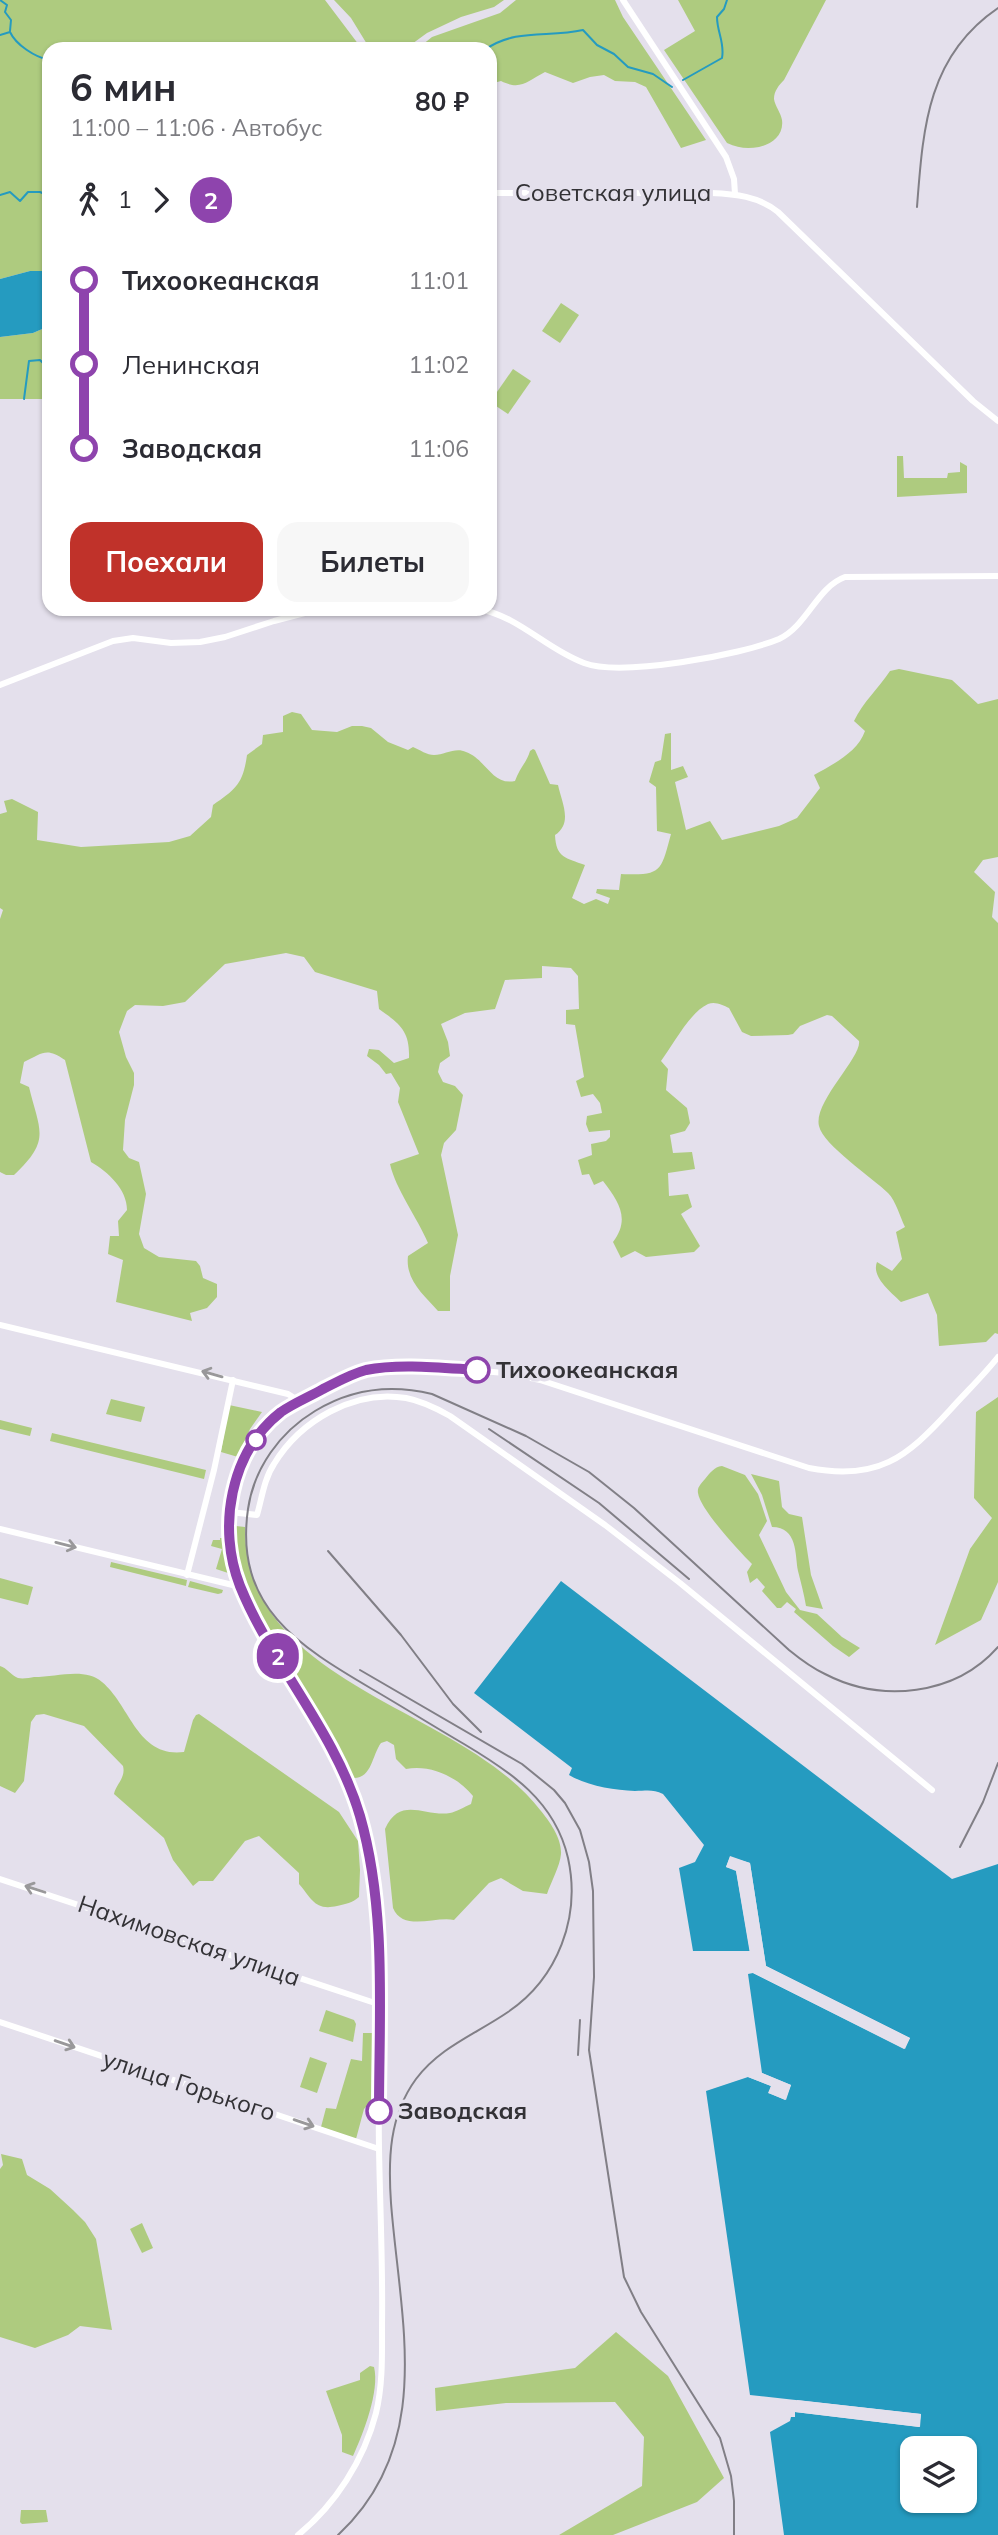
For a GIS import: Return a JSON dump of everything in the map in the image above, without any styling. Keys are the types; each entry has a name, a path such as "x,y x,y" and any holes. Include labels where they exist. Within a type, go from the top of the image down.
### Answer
{"main road":[{"path":"623,0 726,157 734,179 735,194"},
{"name":"Советская улица","path":"497,193 735,194 764,203 778,212 973,401 998,421"},
{"path":"497,613 583,663 608,668 626,667 720,657 779,639 791,631 842,578 998,576"},
{"path":"0,685 79,652 121,639 200,642 293,616"},
{"path":"0,1325 233,1380 288,1394 299,1401"},
{"path":"298,2535 317,2518 345,2482 366,2441 377,2410 381,2379 382,2300 377,1924 366,1844 355,1802 324,1733 258,1621 241,1587 230,1553 230,1512 237,1478 248,1451 272,1420 299,1401 370,1369 394,1368 509,1373 540,1380 802,1466 834,1472 857,1472 884,1466 911,1450 998,1357"},
{"path":"187,1575 214,1470 233,1380"},
{"path":"230,1512 257,1515 265,1482 274,1463 300,1433 331,1411 346,1404 376,1397 398,1397 428,1404 450,1416 605,1525 932,1790"},
{"path":"0,1529 241,1587"},
{"name":"Нахимовская улица","path":"0,1879 378,2004"},
{"name":"улица Горького","path":"0,2022 379,2149"}],"green space":[{"path":"0,0 325,0 357,42 42,42 42,271 30,271 0,279"},
{"path":"334,0 504,0 494,7 461,17 415,42 366,42 351,18"},
{"path":"516,0 615,0 623,17 706,140 681,148 646,87 635,82 615,81 604,75 573,83 545,72 519,85 497,82 497,42 426,42 432,37 500,13"},
{"path":"678,0 826,0 775,93 774,99 782,125 773,141 764,146 750,148 727,143 664,50 695,31"},
{"path":"561,303 579,315 560,343 542,331"},
{"path":"42,329 42,399 0,399 0,337 33,333"},
{"path":"513,369 531,381 508,414 497,407 497,392"},
{"path":"897,456 903,456 904,478 947,478 948,473 960,472 960,462 967,466 967,493 897,497"},
{"path":"899,669 952,680 978,704 998,699 998,857 983,860 974,872 995,892 992,917 998,923 998,1334 995,1333 986,1342 939,1346 937,1315 928,1293 901,1302 879,1279 877,1262 892,1271 902,1259 896,1232 905,1227 891,1196 839,1152 822,1134 819,1126 823,1105 853,1058 859,1041 832,1016 827,1015 800,1026 793,1034 788,1035 751,1036 742,1032 729,1008 713,1003 701,1008 688,1021 661,1061 668,1069 666,1090 687,1108 690,1123 685,1131 670,1135 673,1153 692,1152 695,1169 668,1173 669,1196 688,1194 692,1207 681,1214 700,1246 694,1252 646,1257 635,1251 621,1258 613,1242 621,1225 618,1203 603,1181 594,1185 589,1174 582,1175 578,1160 592,1155 591,1144 606,1141 610,1137 610,1130 589,1132 586,1124 587,1116 602,1113 600,1103 593,1094 581,1097 576,1081 584,1077 575,1025 566,1024 566,1010 579,1009 578,976 571,968 542,966 542,978 505,980 495,1009 465,1013 441,1024 450,1056 440,1063 438,1072 443,1082 455,1086 463,1095 456,1130 444,1143 441,1155 458,1235 450,1276 450,1311 438,1311 412,1280 409,1272 408,1256 428,1243 397,1184 390,1164 419,1154 398,1102 400,1088 391,1073 386,1074 367,1056 369,1049 379,1050 394,1063 409,1058 408,1041 398,1024 379,1009 377,991 315,972 304,957 286,953 225,964 185,1002 163,1006 135,1005 127,1011 119,1032 134,1073 134,1085 125,1120 123,1150 129,1158 139,1162 146,1194 139,1234 144,1248 159,1257 196,1261 203,1278 217,1284 217,1297 207,1308 190,1313 192,1321 116,1302 123,1260 108,1254 110,1236 119,1236 118,1221 127,1210 126,1202 115,1182 91,1162 65,1060 59,1056 44,1053 24,1062 20,1083 29,1087 40,1135 34,1153 14,1175 0,1172 0,919 3,910 0,908 0,814 7,812 4,801 12,799 38,812 37,840 81,847 169,842 190,836 211,817 213,805 237,785 247,755 262,744 263,735 283,732 283,716 292,712 301,714 312,730 337,732 352,726 362,726 371,728 388,742 408,750 413,747 434,755 458,750 466,752 473,755 500,780 515,781 533,749 550,784 558,785 564,806 564,825 555,835 557,848 563,856 585,865 572,898 584,904 596,899 608,904 610,898 596,893 597,889 619,890 621,874 652,872 658,869 665,856 671,834 657,831 656,787 649,782 655,762 661,760 665,734 671,733 671,770 683,766 688,777 675,782 686,830 710,821 722,840 779,826 797,818 820,788 814,775 844,757 862,739 865,731 854,721 890,671"},
{"path":"998,1397 998,1582 981,1620 935,1645 970,1549 992,1518 974,1498 976,1412"},
{"path":"111,1399 145,1407 141,1422 106,1414"},
{"path":"229,1405 262,1412 250,1429 238,1457 221,1452"},
{"path":"0,1420 32,1428 30,1436 0,1429"},
{"path":"52,1433 206,1470 204,1479 50,1441"},
{"path":"722,1466 745,1475 758,1494 767,1521 759,1535 786,1592 800,1610 817,1614 842,1637 860,1648 849,1657 794,1612 796,1609 787,1602 777,1608 762,1591 765,1587 757,1578 750,1583 747,1572 752,1564 705,1509 698,1493 710,1473"},
{"path":"751,1474 779,1481 782,1507 789,1514 802,1517 811,1575 823,1609 806,1606 794,1543 787,1532 772,1527 762,1495"},
{"path":"236,1526 245,1527 254,1581 280,1624 317,1660 363,1690 461,1745 505,1775 541,1811 555,1831 561,1848 559,1864 547,1894 523,1891 501,1878 489,1883 454,1920 420,1922 398,1915 393,1908 385,1829 391,1819 406,1810 452,1812 471,1804 473,1796 460,1783 434,1770 406,1769 396,1759 394,1745 387,1741 381,1743 365,1774 354,1778 324,1720 274,1640 251,1595 237,1549"},
{"path":"223,1538 228,1573 216,1569 222,1549 211,1546 213,1540"},
{"path":"111,1562 187,1580 186,1586 110,1567"},
{"path":"0,1578 33,1587 28,1605 0,1598"},
{"path":"190,1581 223,1590 218,1594 188,1587"},
{"path":"0,1666 20,1678 70,1674 95,1677 112,1692 145,1739 168,1752 184,1752 193,1720 199,1714 339,1812 358,1841 359,1897 337,1906 319,1905 299,1884 299,1873 259,1836 245,1841 213,1881 199,1881 193,1886 173,1860 164,1838 114,1794 123,1774 123,1766 84,1726 44,1714 36,1715 31,1722 24,1781 15,1793 0,1786"},
{"path":"326,2010 354,2020 356,2024 353,2042 319,2031"},
{"path":"363,2033 373,2033 374,2098 364,2109 356,2139 321,2127 326,2108 336,2109 351,2059 362,2061"},
{"path":"310,2057 327,2063 317,2093 300,2087"},
{"path":"1,2154 22,2159 27,2175 50,2189 73,2210 96,2239 112,2330 80,2326 68,2335 35,2348 0,2337"},
{"path":"142,2223 153,2248 142,2253 130,2229"},
{"path":"616,2332 668,2376 724,2478 697,2502 613,2535 559,2535 642,2486 644,2437 615,2402 506,2403 436,2411 435,2388 575,2368"},
{"path":"370,2366 374,2367 375,2377 373,2400 353,2456 342,2452 342,2435 326,2391 360,2380 360,2373"},
{"path":"21,2510 46,2510 48,2522 22,2524"}],"water":[{"path":"30,271 42,271 42,329 33,333 0,337 0,279"},
{"path":"561,1581 952,1879 998,1864 998,2535 784,2535 770,2432 795,2417 795,2412 919,2427 921,2414 750,2395 706,2091 748,2077 771,2086 769,2093 785,2100 791,2085 762,2073 748,1974 753,1973 904,2049 910,2038 766,1966 750,1863 730,1857 726,1867 736,1870 750,1951 693,1951 679,1868 695,1862 704,1845 663,1794 601,1787 569,1775 572,1768 474,1693"}],"pier":[{"path":"730,1856 750,1863 766,1966 910,2038 905,2049 753,1973 753,1970 903,2044 905,2039 763,1968 747,1866 732,1861 731,1865 739,1870 753,1950 750,1954 736,1871 726,1867"},
{"path":"762,2073 791,2085 786,2100 768,2093 771,2086 748,2077 754,2076 773,2083 773,2091 784,2095 787,2087 758,2075"},
{"path":"797,2400 921,2414 920,2427 795,2412 796,2409 917,2423 917,2417 796,2403"}],"waterway":[{"path":"0,0 7,5 5,12 11,20 10,31"},
{"path":"683,80 722,58 717,17 727,0"},
{"path":"497,43 521,36 583,30 597,45 614,54 628,67 653,74 672,87"},
{"path":"0,35 10,32 26,50 42,57"},
{"path":"0,195 10,192 20,201 28,192 42,193"},
{"path":"24,399 29,361 42,362"}],"railway":[{"path":"917,207 927,122 943,71 956,48 974,27 998,8"},
{"path":"338,2535 369,2499 389,2461 400,2421 405,2379 404,2335 390,2170 392,2138 400,2108 416,2079 436,2058 508,2012 540,1982 562,1944 568,1924 571,1880 562,1838 553,1820 529,1790 481,1755 320,1657 277,1620 262,1598 251,1572 246,1543 248,1509 256,1479 280,1440 315,1411 357,1393 401,1389 432,1394 526,1436 589,1472 634,1508 789,1650 825,1674 870,1689 916,1690 961,1676 981,1663 998,1647"},
{"path":"489,1429 599,1503 689,1579"},
{"path":"328,1551 401,1635 453,1704 481,1732"},
{"path":"360,1670 522,1764 554,1790 565,1803 580,1830 589,1862 593,1891 594,1977 589,2050 624,2277 641,2312 720,2438 731,2476 734,2535"},
{"path":"960,1847 983,1802 998,1763"},
{"path":"578,2055 580,2020"}],"bus line":[{"name":"2","path":"379,2111 377,1924 363,1827 351,1790 318,1722 241,1587 230,1553 230,1512 233,1490 248,1451 264,1429 290,1406 370,1369 477,1370"}],"place":[{"name":"Тихоокеанская","path":"477,1370"},
{"name":"Заводская","path":"379,2111"}]}
